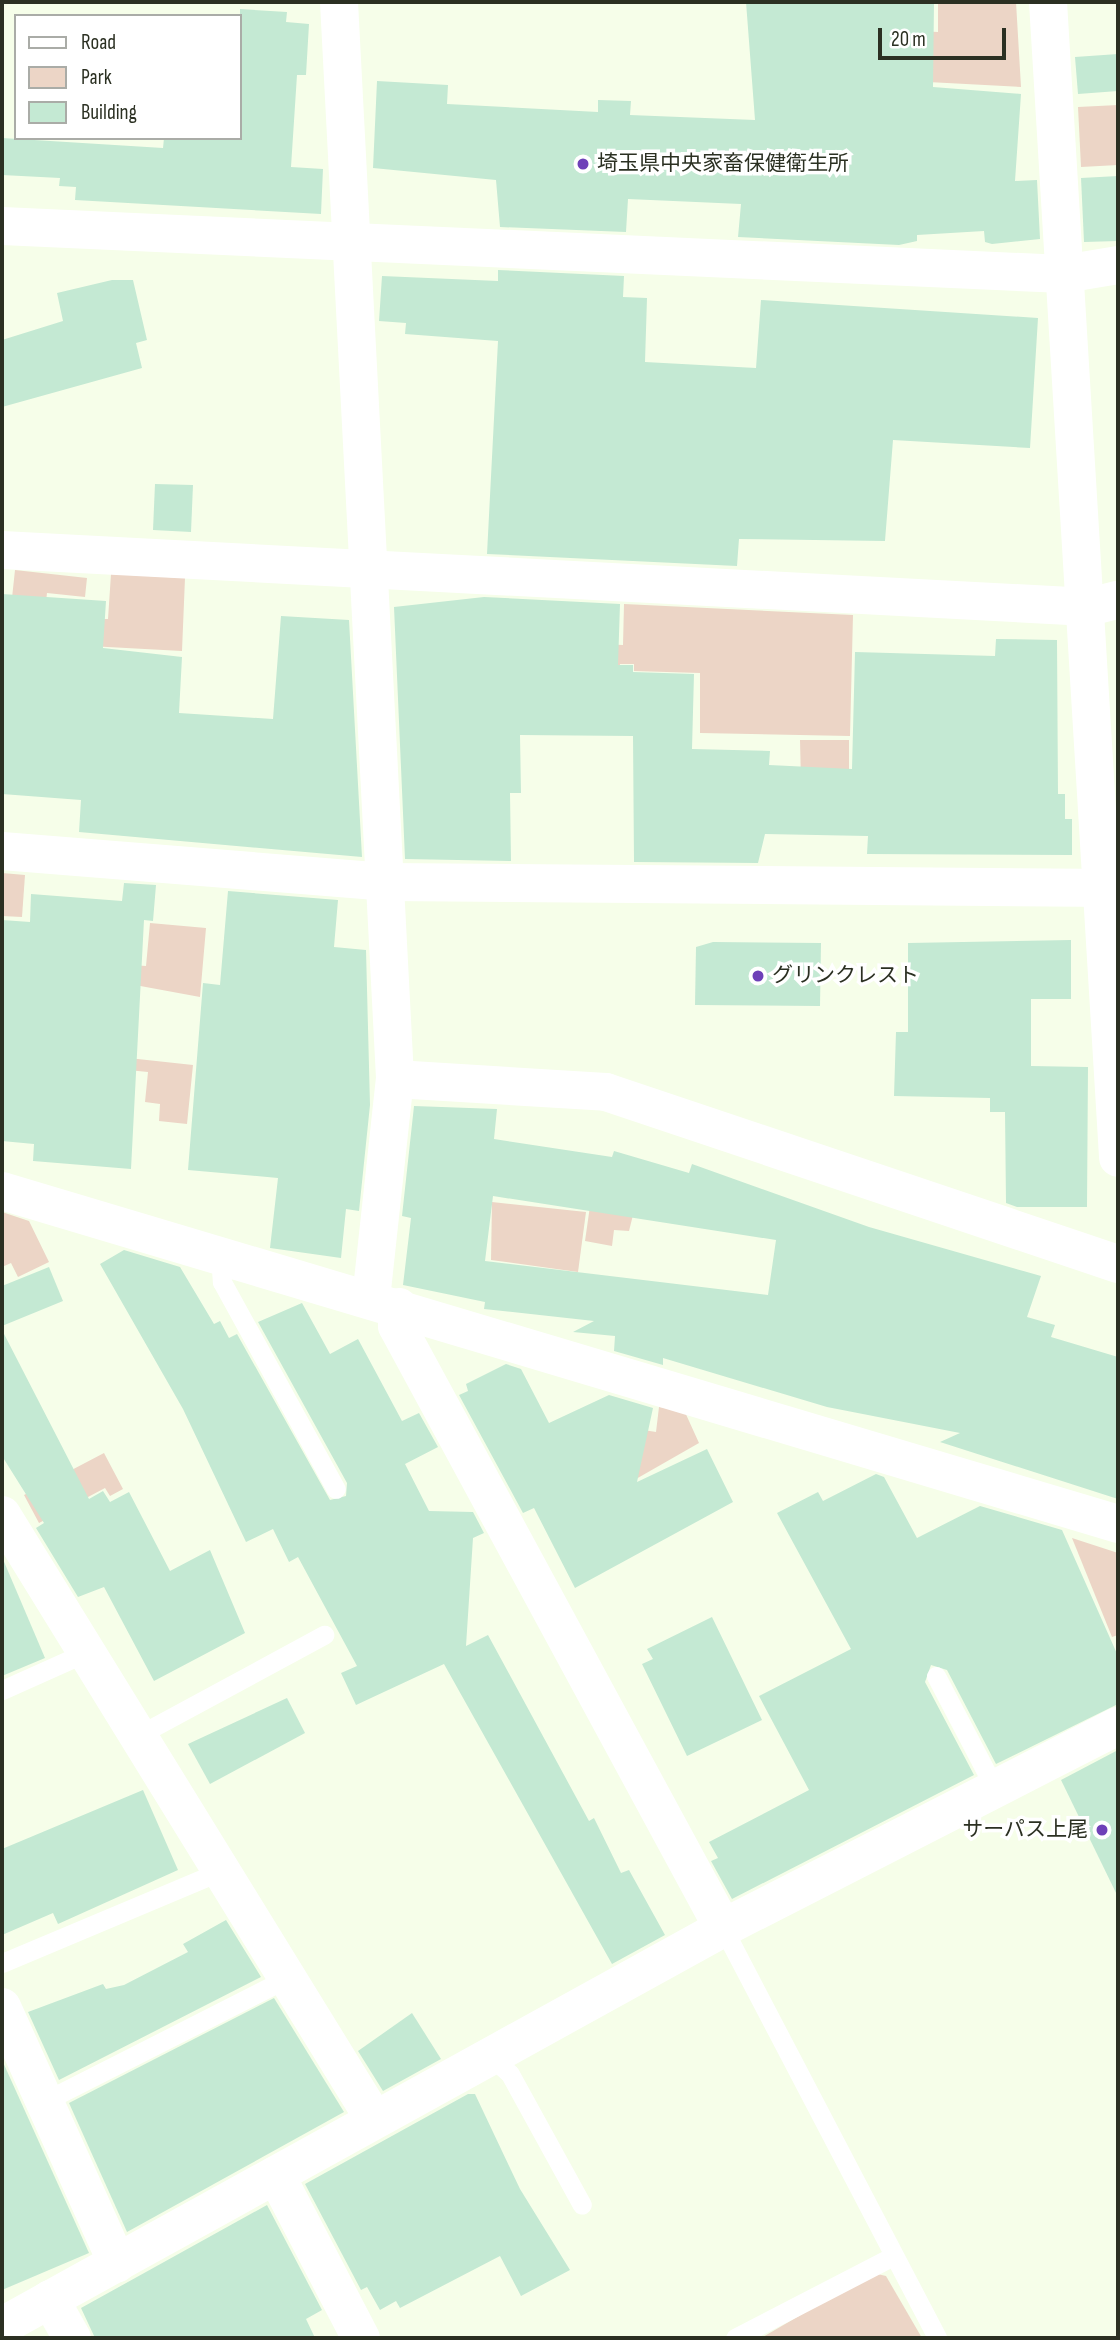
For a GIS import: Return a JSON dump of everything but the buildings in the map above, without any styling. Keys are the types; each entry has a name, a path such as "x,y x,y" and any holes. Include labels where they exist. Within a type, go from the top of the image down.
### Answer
{"street":[{"path":"339,2 350,243 371,568 395,1079 385,1303 723,1928"},
{"path":"1048,2 1064,274 1104,603 1118,1158"},
{"path":"2,226 1064,274 1118,265"},
{"path":"2,550 1104,603"},
{"path":"2,850 386,882 1111,889"},
{"path":"395,1079 606,1092 1118,1264"},
{"path":"2,1191 385,1303 1118,1524"},
{"path":"2,1515 373,2117"},
{"path":"2,2326 276,2175 373,2117 723,1928 1118,1726"},
{"path":"2,2007 117,2263"},
{"path":"276,2175 361,2338"},
{"path":"50,2299 72,2338"}],"lane":[{"path":"220,1255 222,1282 336,1489"},
{"path":"137,1736 324,1635"},
{"path":"2,1690 87,1652"},
{"path":"936,1675 995,1789"},
{"path":"2,1963 221,1871"},
{"path":"723,1928 937,2338"},
{"path":"44,2102 287,1978"},
{"path":"489,2055 510,2074 582,2204"},
{"path":"738,2337 893,2256"}],"green space":[{"path":"938,2 1016,2 1021,87 909,81 876,29 938,32"},
{"path":"1118,105 1118,165 1081,167 1078,107"},
{"path":"15,570 87,578 85,597 47,593 42,639 8,635"},
{"path":"111,574 185,578 182,651 89,646 90,619 108,619"},
{"path":"624,604 853,615 850,736 700,733 700,673 634,671 634,664 620,664 619,672 600,644 623,645"},
{"path":"800,740 849,740 849,774 801,781"},
{"path":"2,873 25,875 22,917 2,916"},
{"path":"150,923 206,928 200,997 135,985 116,964 146,966"},
{"path":"110,1056 193,1065 187,1124 159,1121 160,1104 145,1102 148,1072 108,1068"},
{"path":"592,1192 635,1207 629,1231 614,1230 612,1246 585,1241"},
{"path":"492,1202 586,1212 578,1272 491,1260"},
{"path":"2,1212 29,1221 49,1262 18,1277 11,1263 2,1267"},
{"path":"659,1407 684,1410 699,1443 636,1479 631,1428 656,1432"},
{"path":"104,1453 123,1489 110,1496 105,1488 39,1523 24,1495"},
{"path":"1072,1538 1118,1553 1118,1635 1112,1637"},
{"path":"873,2273 886,2276 922,2338 761,2338"}],"place":[{"name":"埼玉県中央家畜保健衛生所","path":"583,164"},
{"name":"グリンクレスト","path":"758,976"},
{"name":"サーパス上尾","path":"1102,1830"}]}
